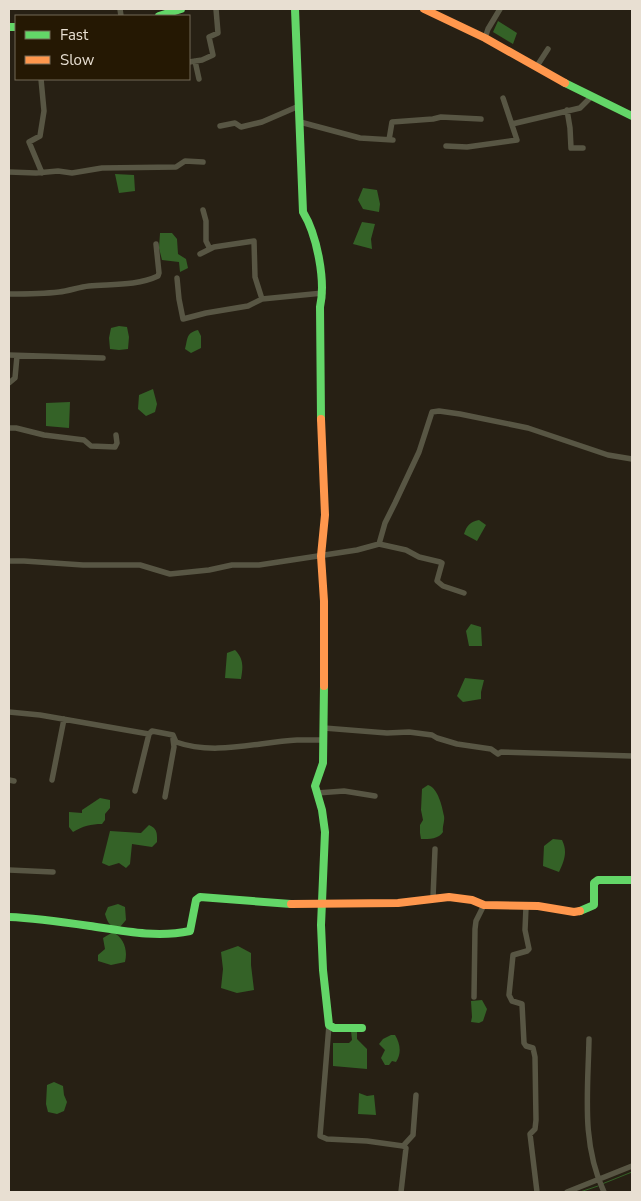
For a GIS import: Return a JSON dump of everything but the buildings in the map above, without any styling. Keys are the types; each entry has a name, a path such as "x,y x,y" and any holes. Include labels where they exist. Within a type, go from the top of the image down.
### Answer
{"street":[{"path":"161,15 180,9"},
{"path":"199,79 192,62 213,55 209,37 218,33 216,9"},
{"path":"295,9 303,212 310,223 314,238 323,293 320,307 320,389 324,515 320,556 324,601 324,740 323,763 315,786 322,810 325,832 321,904 323,970 329,1025 320,1136 327,1139 366,1141 404,1146"},
{"path":"424,9 485,38 591,96 632,116"},
{"path":"485,38 500,9"},
{"path":"537,66 548,49"},
{"path":"41,80 44,111 40,136 29,142 42,173"},
{"path":"512,124 580,108 591,96"},
{"path":"446,146 467,147 517,140 503,98"},
{"path":"220,126 235,123 241,127 248,126 299,106"},
{"path":"567,110 571,148 583,148"},
{"path":"300,122 360,138 391,140 392,122 433,120 441,117 482,120"},
{"path":"9,172 42,173 58,171 72,174 102,168 176,167 185,161 203,162"},
{"path":"203,210 206,221 206,241 210,249"},
{"path":"200,254 214,247 254,241 255,278 262,299"},
{"path":"9,294 61,292 87,286 141,282 153,279 159,273 156,244"},
{"path":"176,278 183,319 248,306 262,299 323,293"},
{"path":"9,355 103,358"},
{"path":"9,383 15,378 17,356"},
{"path":"379,544 390,510 396,503 419,452 432,412 460,414 528,428 608,454 632,459"},
{"path":"9,428 84,440 92,446 115,447 117,443 116,435"},
{"path":"9,561 82,565 140,565 170,574 209,570 232,564 259,565 357,550 379,544 406,550 419,557 442,563 437,581 443,586 464,593"},
{"path":"9,712 64,719 149,734 152,731 173,735"},
{"path":"52,780 64,719"},
{"path":"324,728 409,732 432,735 457,744 491,749 498,754 501,752 632,756"},
{"path":"135,791 149,734"},
{"path":"173,735 176,742 183,744 233,748 296,740 324,740"},
{"path":"165,797 174,747 173,735"},
{"path":"317,793 344,791 374,796"},
{"path":"433,898 435,849"},
{"path":"9,870 53,872"},
{"path":"9,917 79,924 138,933 181,933 190,931 196,900 200,897 304,905 398,903 433,898 472,900 484,906 538,906 574,912 594,905 594,883 598,880 632,880"},
{"path":"474,997 475,929 476,921 484,906"},
{"path":"526,907 525,930 529,949 527,952 513,955 509,995 512,1001 522,1004 524,1043 526,1046 533,1048 536,1057 536,1120 535,1129 530,1134 530,1140 537,1192"},
{"path":"329,1025 334,1028 362,1028"},
{"path":"590,1039 586,1127 594,1163 602,1185"},
{"path":"404,1146 412,1135 416,1095"},
{"path":"401,1192 406,1148 404,1146"},
{"path":"568,1192 602,1185 632,1166"}],"shaded area":[{"path":"498,21 517,33 513,44 493,32"},
{"path":"115,174 134,175 135,191 119,193"},
{"path":"363,188 377,190 380,204 379,212 363,209 358,200"},
{"path":"362,222 375,224 371,239 372,249 353,244"},
{"path":"160,233 172,233 177,239 178,254 186,259 188,268 180,272 179,262 162,260 159,248"},
{"path":"127,327 129,337 128,349 110,349 109,338 111,328"},
{"path":"198,330 201,336 201,348 191,353 185,349 187,339 189,334"},
{"path":"153,389 157,404 155,412 146,416 138,409 139,395"},
{"path":"70,402 69,428 46,426 46,403"},
{"path":"479,520 486,525 477,541 464,534 469,524"},
{"path":"471,624 481,627 482,646 469,646 466,631"},
{"path":"235,650 242,663 241,679 225,678 227,653"},
{"path":"465,678 484,680 481,699 463,702 457,696"},
{"path":"428,785 437,793 441,803 444,818 443,832 430,839 421,839 420,825 423,820 421,810 422,789"},
{"path":"100,798 110,800 110,808 105,814 105,820 102,824 94,824 73,832 69,827 69,812 82,813 82,810"},
{"path":"149,825 154,828 157,834 157,842 152,847 132,844 130,864 126,868 119,863 109,866 102,863 110,831 141,833"},
{"path":"553,839 562,840 565,849 564,860 559,872 543,866 544,846"},
{"path":"118,904 125,907 126,920 120,927 110,924 105,914 108,907"},
{"path":"113,932 122,941 126,958 125,962 111,965 98,961 98,955 105,949 103,938"},
{"path":"238,946 251,953 254,990 237,993 221,988 223,969 221,952"},
{"path":"482,1000 487,1009 483,1021 479,1023 471,1022 471,1001"},
{"path":"351,1031 357,1031 357,1039 367,1049 367,1069 333,1066 333,1043 349,1043 352,1040"},
{"path":"395,1035 398,1041 399,1055 396,1062 392,1061 389,1065 385,1065 381,1058 385,1050 379,1044 383,1039"},
{"path":"54,1082 63,1086 67,1102 64,1111 57,1114 48,1112 46,1104 47,1085"},
{"path":"359,1093 367,1096 374,1095 376,1115 358,1114"}],"waterway":[{"path":"602,1184 632,1172"},
{"path":"580,1192 598,1186"}],"traffic: fast":[{"path":"162,15 181,9"},
{"path":"295,9 303,212 316,245 322,284 320,307 321,419"},
{"path":"9,27 15,27"},
{"path":"565,83 632,116"},
{"path":"324,686 323,763 315,786 322,810 325,832 321,925 323,970 329,1025 334,1028 362,1028"},
{"path":"580,911 594,905 594,883 598,880 632,880"},
{"path":"9,917 50,920 140,933 165,934 190,931 196,900 200,897 291,904"}],"traffic: slow":[{"path":"424,9 485,38 565,83"},
{"path":"321,419 325,515 321,556 324,601 324,686"},
{"path":"291,904 398,903 449,897 472,900 484,905 538,906 574,912 580,911"}]}
